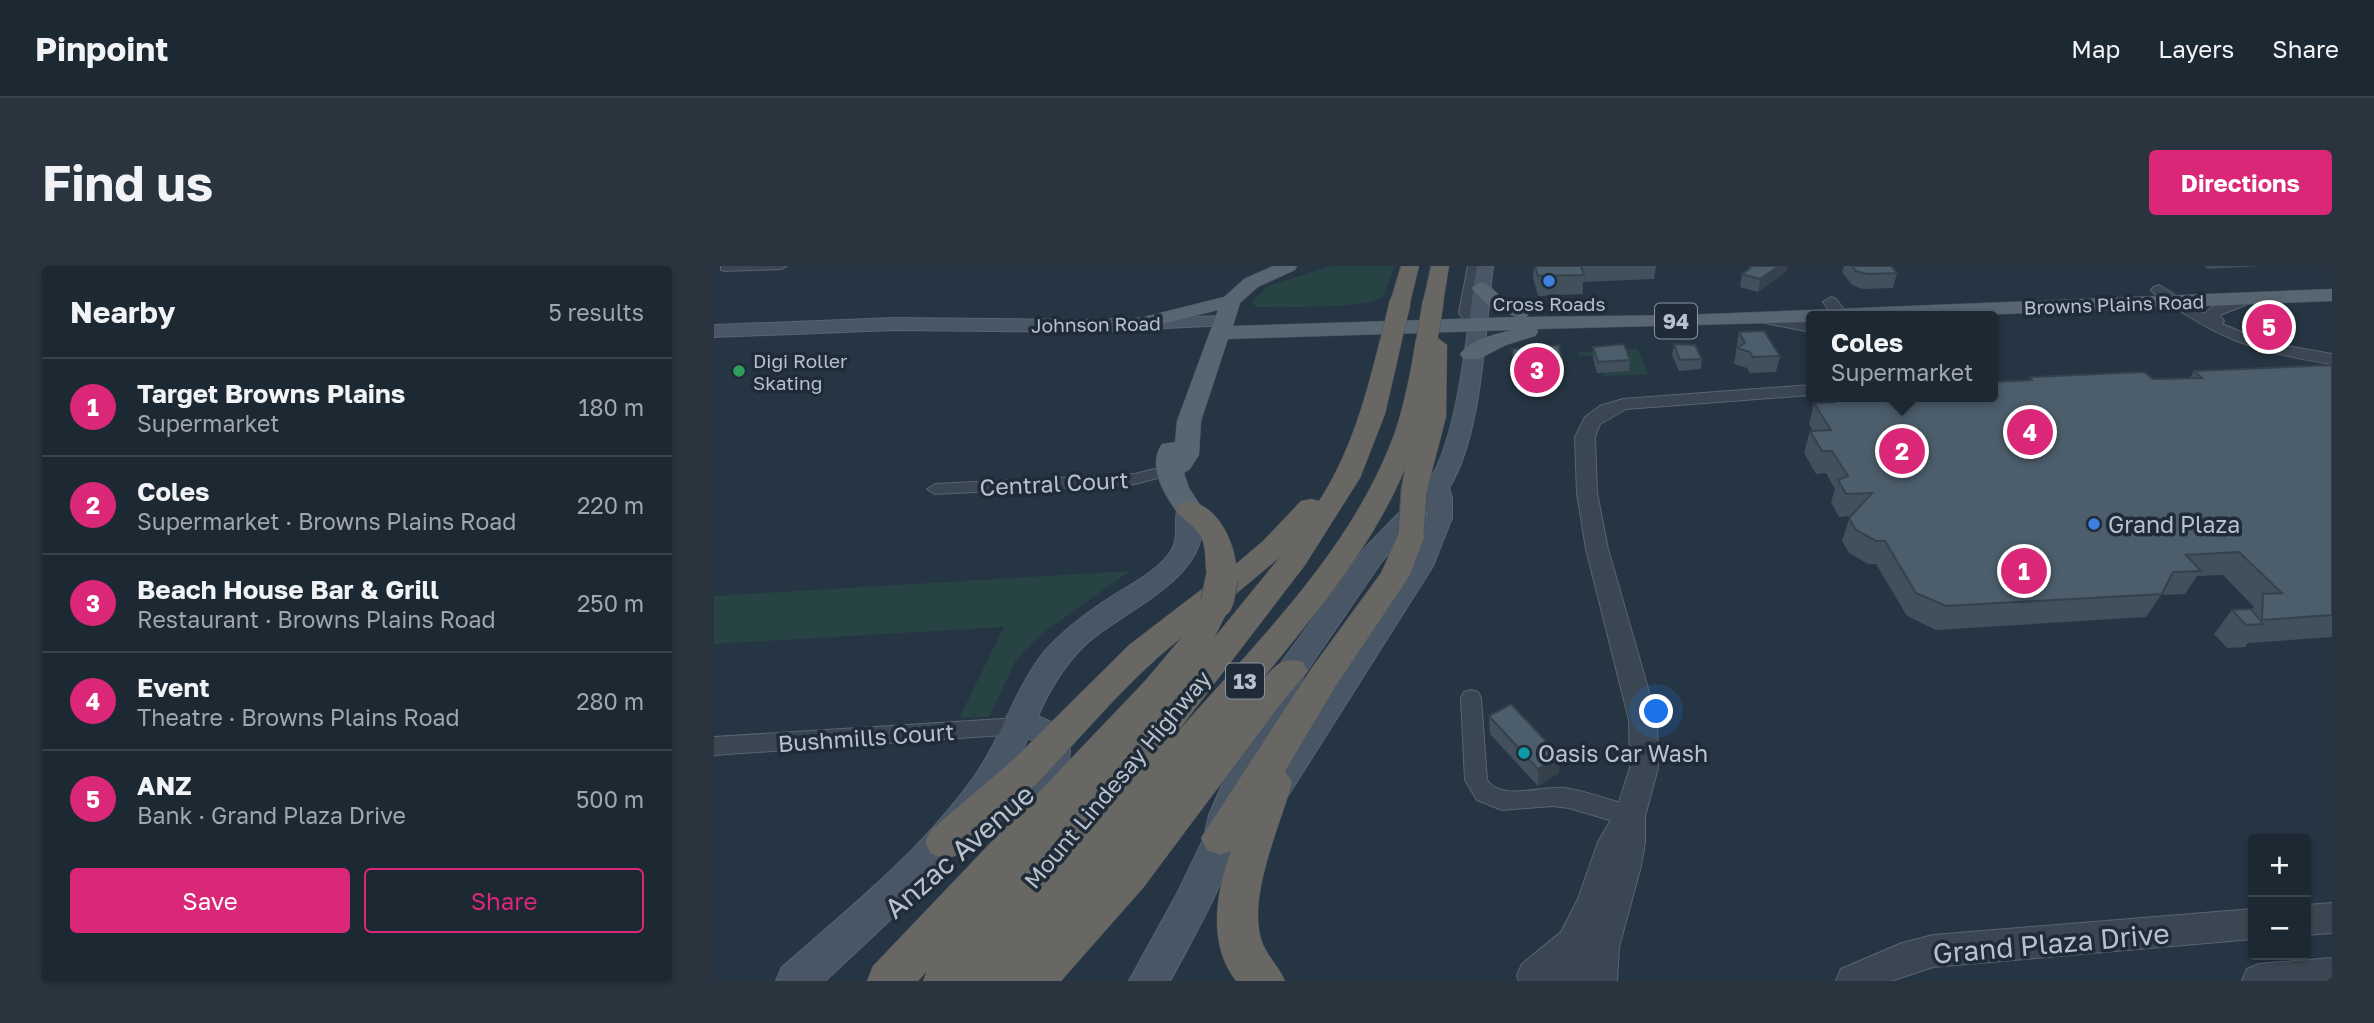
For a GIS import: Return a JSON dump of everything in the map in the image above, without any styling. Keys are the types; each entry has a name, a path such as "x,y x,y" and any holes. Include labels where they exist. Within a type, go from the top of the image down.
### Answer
{"highway":[{"name":"Mount Lindesay Highway","path":"944,981 1097,806 1219,658 1328,510 1347,478 1373,414 1410,266"},
{"name":"Mount Lindesay Highway","path":"991,981 1229,700 1327,579 1373,508 1398,455 1414,408 1440,266"},
{"path":"1221,838 1395,575 1425,489 1416,471 1433,425 1437,392 1436,345 1427,339"},
{"path":"945,842 980,814 1139,655 1269,551 1352,462"},
{"path":"889,981 1178,666 1203,631 1219,590 1222,561 1214,533 1206,521 1189,509"},
{"path":"1032,981 1129,875 1270,693 1291,671"},
{"path":"1263,981 1243,957 1237,925 1243,883 1280,762 1279,747"}],"main road":[{"path":"1139,324 1231,301 1251,283 1288,266"},
{"path":"1149,981 1191,904 1221,838 1226,816 1250,758 1291,671 1373,555 1425,489 1454,459 1460,439 1473,316 1485,266"},
{"name":"Browns Plains Road","path":"1868,311 2172,296 2332,284"},
{"path":"1481,288 1498,304 1522,312"},
{"name":"Browns Plains Road","path":"1955,311 2138,303 2172,296 2250,298 2332,295"},
{"path":"1189,509 1177,490 1169,459 1175,438 1189,421 1231,301"},
{"name":"Browns Plains Road","path":"1473,316 1522,312 1806,313"},
{"name":"Browns Plains Road","path":"1473,316 1590,323 1806,315"},
{"name":"Johnson Road","path":"714,342 887,336 1084,337 1222,327 1473,316"},
{"path":"1471,354 1508,336 1590,323"},
{"name":"Johnson Road","path":"714,331 894,324 1139,324 1222,327"},
{"path":"1270,795 1420,566 1435,534 1441,498 1425,489"},
{"name":"Anzac Avenue","path":"796,981 945,842 988,784 1004,757 1042,677 1067,646 1088,626 1150,584 1178,561 1189,539 1189,509"},
{"path":"1018,726 1028,725 1047,732 1053,741"},
{"name":"Anzac Avenue","path":"818,981 881,920 1043,777 1052,759 1053,741"}],"street":[{"path":"719,270 781,266"},
{"path":"1473,316 1475,266"},
{"path":"2172,296 2233,338 2273,350 2332,359"},
{"path":"2215,325 2212,315 2214,312 2250,298"},
{"path":"2138,303 2264,342 2332,352"},
{"path":"1600,981 1599,963 1630,848 1630,816 1644,768 1643,720 1597,549 1587,493 1585,436 1592,421 1607,410 1623,404 1806,390"},
{"path":"1748,395 1806,399"},
{"name":"Central Court","path":"935,489 1135,480 1170,470"},
{"path":"1472,698 1478,788 1504,800 1565,797 1630,816"},
{"name":"Bushmills Court","path":"714,746 1018,726"},
{"path":"1532,977 1573,943 1593,903 1613,842 1630,816"},
{"path":"2311,920 2332,918"},
{"name":"Grand Plaza Drive","path":"1853,981 1902,958 1933,951 2248,924"},
{"path":"1532,977 1556,971 1573,972 1590,981"},
{"path":"2259,981 2332,975"}],"green space":[{"path":"1331,266 1394,266 1384,294 1374,301 1302,307 1256,307 1252,302 1268,286"},
{"path":"1638,349 1648,374 1604,376 1603,372 1624,357 1629,357 1628,354 1579,356 1578,352"},
{"path":"1130,571 1039,636 1016,660 989,717 959,718 1004,627 714,644 714,596"}],"building":[{"path":"1535,266 1581,266 1584,275 1538,276"},
{"path":"1753,266 1779,266 1760,279 1742,274"},
{"path":"1852,266 1891,266 1897,273 1867,274 1856,271"},
{"path":"1764,331 1780,356 1753,357 1750,352 1737,348 1745,343 1739,332"},
{"path":"1624,344 1630,360 1598,362 1593,347"},
{"path":"1674,344 1695,345 1702,359 1680,360"},
{"path":"1559,345 1562,359 1553,359 1555,369 1547,370 1548,372 1521,373 1514,365 1512,349"},
{"name":"Grand Plaza","path":"2332,365 2332,615 2262,620 2263,594 2282,593 2239,552 2186,555 2201,571 2173,572 2162,594 1946,606 1916,593 1885,541 1876,541 1856,530 1849,518 1872,493 1846,494 1838,480 1848,476 1832,451 1822,451 1810,431 1831,430 1814,403 1998,402 1998,382 2032,380 2030,377 2144,372 2153,379 2202,378 2194,371"},
{"path":"2251,609 2263,624 2246,625 2232,610"},
{"path":"1511,704 1560,756 1538,769 1489,716"}],"place":[{"name":"Cross Roads","path":"1549,281"},
{"name":"ANZ","path":"2269,327"},
{"name":"Beach House Bar & Grill","path":"1537,370"},
{"name":"Digi Roller Skating","path":"739,371"},
{"name":"Event","path":"2030,432"},
{"name":"Coles","path":"1902,451"},
{"name":"Grand Plaza","path":"2094,524"},
{"name":"Target Browns Plains","path":"2024,571"},
{"name":"Oasis Car Wash","path":"1524,753"}]}
